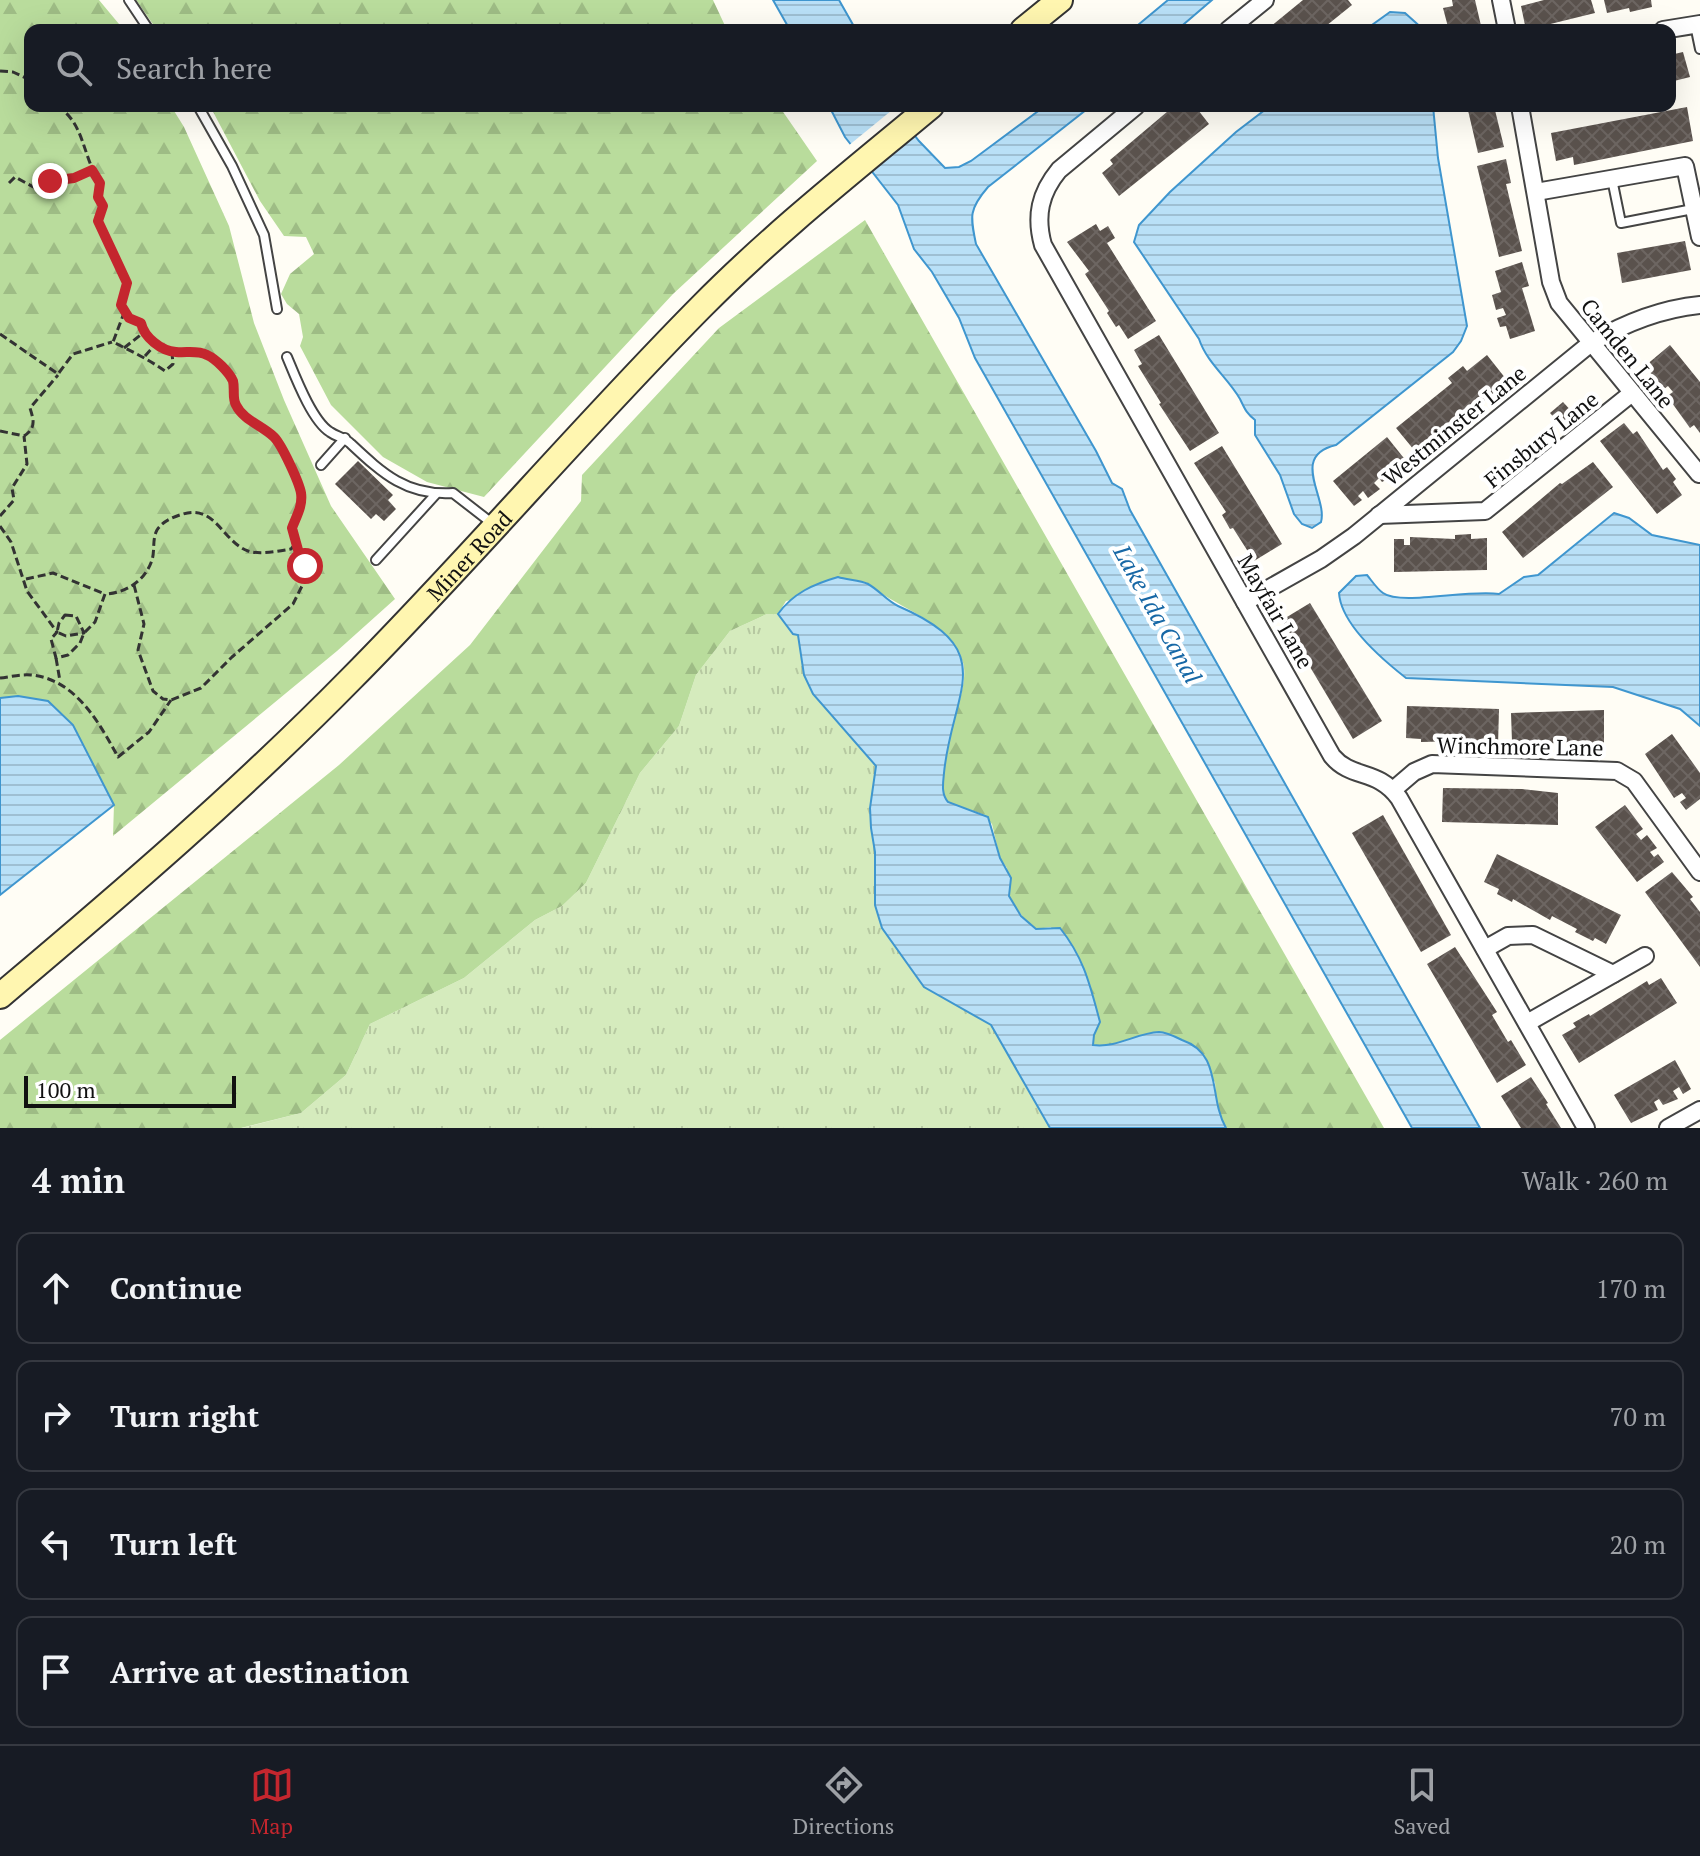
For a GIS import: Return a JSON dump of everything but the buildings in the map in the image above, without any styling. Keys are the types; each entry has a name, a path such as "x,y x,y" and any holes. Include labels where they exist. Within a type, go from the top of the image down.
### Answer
{"street":[{"path":"1030,24 1060,0"},
{"path":"1235,24 1265,0"},
{"path":"1501,0 1506,24"},
{"path":"1676,28 1697,24"},
{"name":"Mayfair Lane","path":"1129,112 1052,179 1039,211 1040,234 1048,255 1332,756 1348,769 1378,778 1393,790"},
{"name":"Camden Lane","path":"1521,112 1554,293 1565,311 1699,474"},
{"name":"Miner Road","path":"0,996 168,853 266,763 389,642 702,305 779,233 922,113"},
{"path":"1536,192 1685,166 1700,237"},
{"name":"Westminster Lane","path":"1245,602 1321,559 1591,343 1617,327 1646,316 1700,305"},
{"name":"Finsbury Lane","path":"1379,515 1485,511 1632,393"},
{"name":"Winchmore Lane","path":"1393,790 1414,772 1432,764 1617,771 1634,781 1700,872"},
{"path":"1393,790 1586,1128"},
{"path":"1485,949 1508,936 1533,935 1613,974"},
{"path":"1527,1023 1645,956"},
{"path":"1668,1128 1700,1110"}],"lane":[{"path":"129,0 145,24"},
{"path":"1697,24 1700,49"},
{"path":"201,112 232,166 264,235 277,309"},
{"path":"1612,178 1621,223 1694,209"},
{"path":"287,357 302,395 329,432 345,438 382,474 414,490 453,493 496,528"},
{"path":"321,465 345,438"},
{"path":"376,560 436,494"}],"path":[{"path":"0,71 24,77"},
{"path":"68,112 78,126 92,170 100,183 98,197 103,206 98,221 127,283 121,305 124,313 141,323 143,333 156,344 172,352 194,351 208,355 224,368 234,382 235,404 280,444 301,493 299,512 292,528 306,578 293,604 201,688 171,700 163,699 153,691 138,650 144,624 134,585"},
{"path":"9,183 15,177 37,189 50,181 74,178 92,170"},
{"path":"113,342 124,313"},
{"path":"124,348 143,333"},
{"path":"0,334 58,374"},
{"path":"0,431 24,436 31,431 35,423 30,408 73,354 113,342 136,356 145,357 165,371 173,364 172,352"},
{"path":"145,357 156,344"},
{"path":"0,516 14,500 12,488 27,464 24,436"},
{"path":"25,580 53,573 105,594 120,594 134,585 151,560 156,531 168,520 200,511 250,552 291,549 296,543"},
{"path":"0,526 11,542 27,591 57,632 66,636 84,633"},
{"path":"56,658 68,655 80,643 84,633 95,622 105,594"},
{"path":"84,633 76,616 65,615 51,639 60,681 97,719 118,757 149,732 171,700"},
{"path":"0,678 30,675 60,681"}],"green space":[{"path":"0,0 99,0 119,24 24,24 24,112 175,112 229,226 254,323 331,506 395,599 337,651 113,836 114,804 18,696 0,698"},
{"path":"136,0 713,0 724,24 153,24"},
{"path":"213,112 783,112 817,161 673,294 484,497 427,482 383,457 331,405 300,346 303,337 299,314 281,294 290,274 314,254 306,237 284,236 260,201"},
{"path":"865,220 1384,1128 1226,1128 1217,1110 1215,1082 1160,1032 1107,1047 1093,1046 1094,1035 1051,927 1036,929 1030,926 1009,896 1007,868 1000,858 992,824 982,814 948,802 943,790 944,756 964,682 964,665 954,646 936,627 868,584 786,601 778,614 767,614 730,631 696,675 679,726 640,773 586,883 562,906 535,920 464,978 370,1024 346,1075 301,1113 241,1128 0,1128 0,1040 339,765 470,645 581,501 582,475 719,328"},
{"path":"767,614 778,614 792,634 798,635 804,675 842,727 876,766 870,808 875,852 875,905 882,928 924,987 991,1025 1050,1128 242,1128 301,1113 346,1075 370,1024 464,978 535,920 562,906 586,883 640,773 679,726 696,675 730,631"}],"water":[{"path":"773,0 839,0 853,24 787,24"},
{"path":"1168,0 1212,0 1184,24 1139,24"},
{"path":"1390,12 1405,13 1417,24 1373,24"},
{"name":"Lake Ida Canal","path":"832,112 897,112 945,168 959,167 1037,112 1083,112 988,187 974,207 976,244 1112,483 1122,489 1130,510 1480,1128 1412,1128 975,358 959,318 932,272 914,249 898,205 845,137"},
{"path":"1262,112 1434,112 1438,158 1467,326 1453,352 1336,445 1322,450 1315,458 1312,468 1322,512 1321,522 1312,528 1302,524 1294,514 1280,475 1255,435 1255,420 1207,356 1199,339 1134,242 1139,225 1236,132"},
{"path":"1614,513 1629,518 1652,535 1700,545 1700,726 1680,709 1613,687 1406,678 1355,629 1342,605 1339,593 1356,576 1367,575 1381,591 1392,597 1499,594 1524,577 1538,575"},
{"path":"838,577 868,584 894,604 930,623 950,639 960,657 963,675 944,773 944,796 948,802 988,817 1000,858 1011,878 1009,896 1021,916 1036,929 1060,928 1075,950 1100,1022 1093,1045 1111,1044 1159,1032 1195,1047 1204,1055 1209,1066 1226,1128 1050,1128 991,1025 924,987 882,928 875,905 875,852 870,808 876,766 813,694 804,675 798,635 793,634 778,614 790,600 805,590"},
{"path":"18,696 48,701 73,725 114,805 0,895 0,698"}],"pier":[{"path":"890,112 902,112 917,132 869,172 848,146"}],"route":[{"path":"50,181 74,178 92,170 100,183 98,197 103,206 98,221 127,283 121,305 124,313 141,323 143,333 156,344 172,352 194,351 208,355 224,368 234,382 235,404 280,444 301,493 299,512 292,528 305,566"}]}
